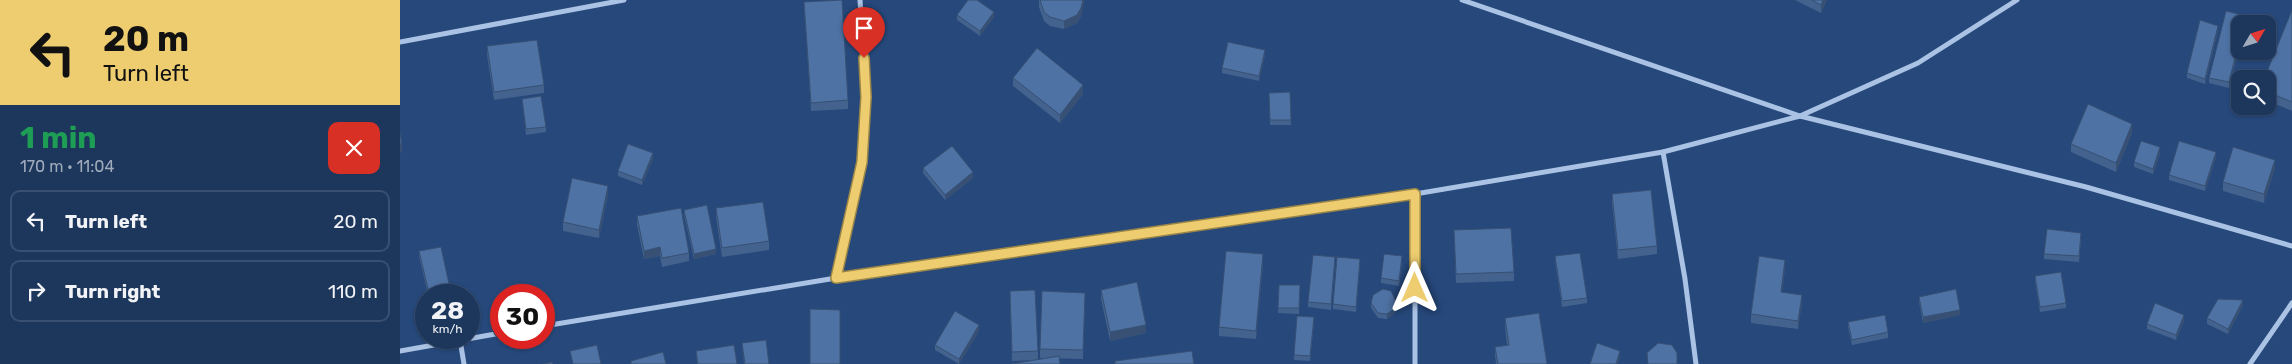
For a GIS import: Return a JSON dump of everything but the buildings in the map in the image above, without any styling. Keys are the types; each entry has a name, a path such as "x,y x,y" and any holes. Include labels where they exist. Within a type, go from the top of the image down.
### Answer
{"street":[{"path":"400,42 624,0"},
{"path":"836,278 862,162 866,97 860,0"},
{"path":"1462,0 1800,116 2086,187 2292,246"},
{"path":"555,324 836,278 1415,194 1663,152 1800,116 1918,63 2017,0"},
{"path":"1663,152 1685,279 1696,364"},
{"path":"1415,194 1415,364"},
{"path":"2250,364 2292,303"},
{"path":"400,351 415,348"},
{"path":"462,349 464,364"}],"route":[{"path":"864,58 866,97 862,162 836,278 1415,194 1415,288"}]}
